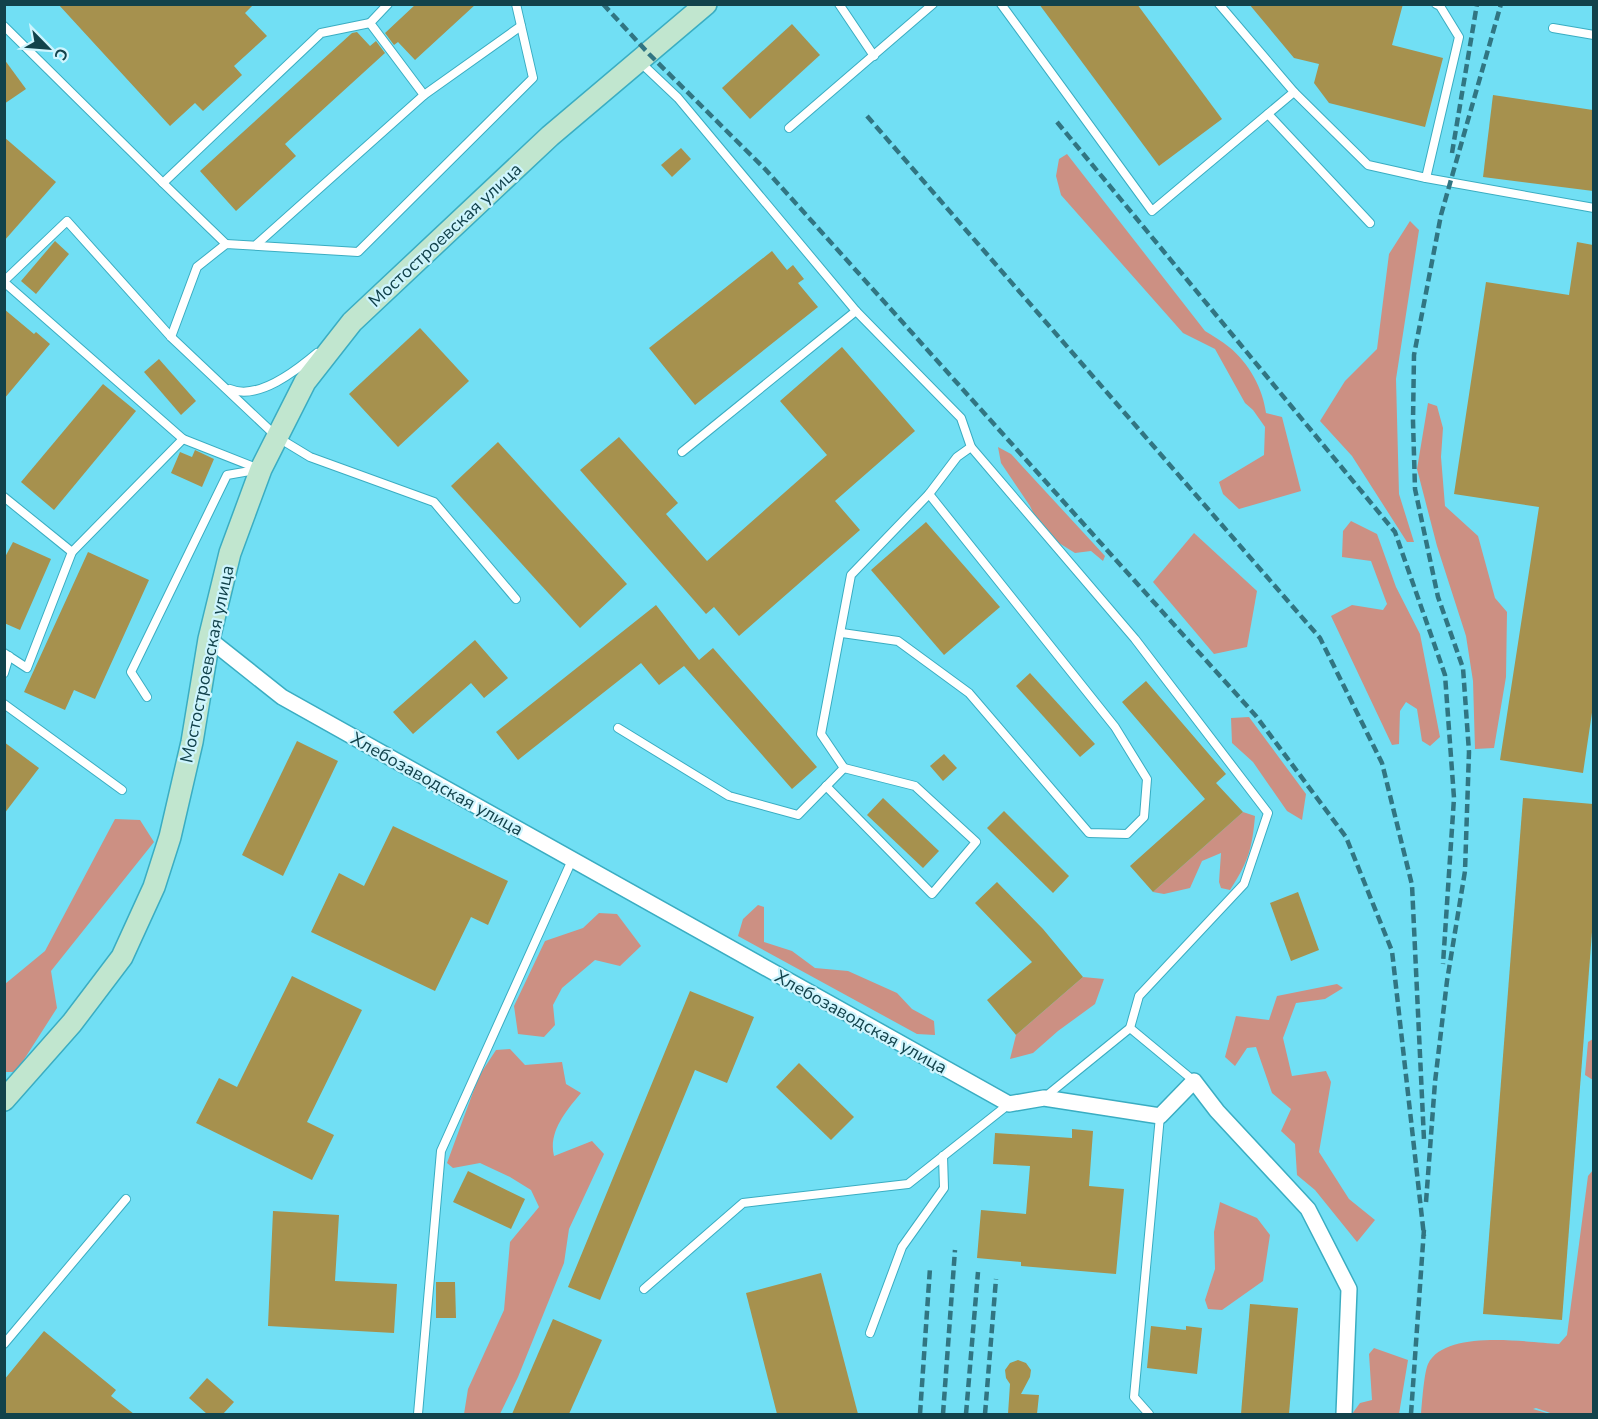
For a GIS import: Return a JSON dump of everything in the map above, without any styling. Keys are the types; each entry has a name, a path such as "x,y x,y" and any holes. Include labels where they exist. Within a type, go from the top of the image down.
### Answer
{"main road":[{"name":"Мостостроевская улица","path":"4,1100 72,1023 122,957 154,887 170,837 192,742 209,639 230,553 261,469 305,382 352,322 550,136 706,4"}],"street":[{"name":"Хлебозаводская улица","path":"209,639 282,697 1008,1104"},
{"path":"1008,1104 1044,1098 1160,1116 1194,1081 1217,1111 1308,1209 1349,1289 1344,1414"}],"lane":[{"path":"163,183 321,33 370,23 388,4"},
{"path":"171,337 197,267 226,244 256,244 358,252 533,78 516,4"},
{"path":"839,4 874,56"},
{"path":"789,128 933,4"},
{"path":"1001,4 1152,211 1294,92"},
{"path":"1219,4 1294,92 1368,165 1426,178 1593,208"},
{"path":"1426,178 1459,37 1440,6 1436,4"},
{"path":"370,23 424,95"},
{"path":"4,26 226,244"},
{"path":"256,244 424,95 521,26"},
{"path":"1553,28 1593,35"},
{"path":"640,62 678,98 856,311 961,418 971,447 1135,639 1269,813 1244,884 1139,996 1130,1028 1044,1098"},
{"path":"1268,114 1370,223"},
{"path":"4,294 6,283 67,221 171,337 277,437 310,457 434,502 516,599"},
{"path":"6,283 183,439 261,469"},
{"path":"682,452 856,311"},
{"path":"224,386 237,392 256,389 294,373 352,322"},
{"path":"4,673 7,655 27,668 72,552 183,439"},
{"path":"826,786 932,894 976,842 915,786 844,768 821,734 842,633 851,575 929,495 957,457 971,447"},
{"path":"147,696 131,672 227,475 261,469"},
{"path":"842,633 898,641 969,693 1089,833 1128,834 1144,817 1147,779 1115,727 929,495"},
{"path":"4,496 72,552"},
{"path":"4,704 122,790"},
{"path":"618,728 729,796 798,815 844,768"},
{"path":"418,1414 441,1151 572,860"},
{"path":"1130,1028 1194,1081"},
{"path":"644,1289 743,1203 908,1184 1008,1104"},
{"path":"1149,1414 1134,1397 1160,1116"},
{"path":"870,1333 902,1247 944,1188 943,1156"},
{"path":"4,1344 126,1199"}],"shaded area":[{"path":"1067,154 1205,331 1236,353 1249,369 1262,395 1266,413 1282,417 1301,491 1239,509 1223,494 1219,482 1264,455 1265,427 1245,403 1215,349 1183,333 1061,195 1056,176 1059,159"},
{"path":"1410,221 1419,230 1396,379 1399,494 1414,542 1407,542 1352,456 1320,421 1345,381 1377,349 1389,254"},
{"path":"1428,403 1437,406 1443,428 1441,457 1445,506 1478,536 1495,598 1507,612 1506,677 1494,748 1475,749 1473,681 1466,636 1437,546 1417,469"},
{"path":"998,447 1011,454 1105,556 1103,561 1091,551 1075,553 1043,533 1030,506 1001,463"},
{"path":"1351,521 1377,534 1396,587 1420,634 1440,737 1430,746 1422,741 1417,709 1406,702 1400,711 1399,744 1392,745 1331,616 1352,605 1383,610 1387,604 1371,561 1342,557 1343,531"},
{"path":"1194,533 1257,591 1247,647 1214,654 1153,582"},
{"path":"1249,717 1306,794 1302,820 1287,811 1253,762 1232,743 1231,718"},
{"path":"1243,812 1255,816 1252,838 1245,863 1230,890 1221,888 1219,882 1221,853 1202,861 1190,888 1164,894 1153,892"},
{"path":"115,819 140,820 154,842 51,971 57,1008 16,1072 5,1072 5,984 45,951"},
{"path":"758,905 764,907 764,942 792,951 815,968 848,971 897,993 912,1009 934,1021 935,1035 917,1034 738,936 743,919"},
{"path":"599,913 617,914 641,946 620,966 595,960 562,988 553,1005 555,1025 544,1037 518,1034 514,1006 545,941 583,928"},
{"path":"1083,977 1104,979 1095,1004 1033,1053 1010,1059 1016,1035"},
{"path":"1337,984 1343,988 1325,999 1296,1003 1283,1038 1292,1076 1326,1071 1331,1082 1319,1152 1349,1199 1375,1220 1357,1242 1315,1190 1297,1175 1295,1144 1281,1131 1291,1109 1272,1093 1256,1047 1247,1048 1235,1066 1225,1057 1236,1016 1269,1020 1277,996"},
{"path":"1593,1039 1593,1080 1585,1075 1588,1042"},
{"path":"510,1049 525,1065 562,1062 566,1084 581,1093 556,1130 554,1156 592,1141 604,1154 569,1229 564,1263 518,1377 500,1414 464,1414 468,1389 504,1310 510,1242 539,1207 531,1190 510,1177 480,1163 453,1168 447,1163 479,1076 496,1050"},
{"path":"1593,1170 1593,1414 1553,1414 1536,1408 1533,1409 1550,1414 1421,1414 1428,1364 1437,1353 1451,1346 1488,1340 1559,1344 1567,1335 1588,1176"},
{"path":"1220,1202 1257,1218 1270,1235 1263,1281 1222,1310 1208,1309 1205,1300 1215,1269 1214,1232"},
{"path":"1374,1348 1408,1360 1399,1414 1352,1414 1360,1403 1372,1400 1369,1354"}],"building":[{"path":"58,4 254,4 245,13 267,36 234,66 242,75 203,111 195,103 170,126"},
{"path":"416,4 476,4 415,60 398,42 394,45 385,33"},
{"path":"1039,4 1137,4 1222,119 1159,166"},
{"path":"1249,4 1403,4 1392,45 1443,58 1425,127 1329,103 1314,83 1319,64 1294,58"},
{"path":"792,24 820,55 750,119 722,88"},
{"path":"357,32 370,46 376,41 385,53 285,144 296,156 236,211 200,171 352,33"},
{"path":"4,59 26,89 4,104"},
{"path":"1493,95 1593,110 1593,191 1483,177"},
{"path":"4,137 56,182 4,241"},
{"path":"681,148 691,159 672,177 661,165"},
{"path":"55,241 69,254 36,294 21,281"},
{"path":"1577,242 1593,245 1593,706 1583,773 1500,760 1539,507 1454,494 1486,282 1569,295"},
{"path":"772,251 787,270 793,265 804,279 798,283 818,307 695,405 649,348"},
{"path":"4,309 50,344 4,399"},
{"path":"420,328 469,381 398,447 349,394"},
{"path":"842,347 915,431 835,501 860,530 739,636 714,607 706,614 580,470 619,437 678,503 666,514 707,561 827,455 780,401"},
{"path":"159,359 196,401 181,415 144,372"},
{"path":"103,384 136,411 54,510 21,482"},
{"path":"498,442 627,584 580,628 451,486"},
{"path":"195,450 214,459 202,487 171,473 180,452 192,457"},
{"path":"926,522 1000,607 944,655 871,570"},
{"path":"13,542 51,559 20,630 4,623 4,559"},
{"path":"88,552 149,580 95,699 74,690 65,710 24,692"},
{"path":"656,605 699,660 713,648 817,767 792,789 684,666 659,685 641,663 518,760 496,732"},
{"path":"475,640 508,678 484,698 471,683 413,734 393,712"},
{"path":"1030,673 1095,744 1080,757 1016,686"},
{"path":"1146,681 1226,774 1216,783 1243,812 1153,892 1130,866 1205,799 1122,702"},
{"path":"297,741 338,761 283,876 242,855"},
{"path":"4,742 39,768 4,814"},
{"path":"944,754 957,768 943,781 930,766"},
{"path":"883,798 939,851 923,868 867,815"},
{"path":"1523,798 1593,804 1593,919 1562,1320 1483,1314"},
{"path":"1004,811 1069,876 1053,893 987,828"},
{"path":"393,826 508,881 488,925 471,917 435,991 311,932 339,873 364,886"},
{"path":"997,882 1043,929 1083,977 1016,1035 987,1000 1032,962 975,903"},
{"path":"1298,892 1319,950 1291,961 1270,903"},
{"path":"292,976 362,1010 307,1122 334,1135 312,1180 196,1123 219,1078 237,1087"},
{"path":"690,991 754,1017 727,1083 695,1070 600,1300 568,1287"},
{"path":"799,1063 854,1117 831,1140 776,1087"},
{"path":"1072,1129 1093,1131 1089,1186 1124,1189 1116,1274 1021,1266 1021,1262 977,1258 981,1210 1026,1214 1030,1166 993,1164 995,1133 1072,1138"},
{"path":"468,1171 525,1199 511,1229 453,1202"},
{"path":"273,1211 339,1215 335,1281 397,1284 394,1333 268,1326"},
{"path":"821,1273 858,1414 777,1414 746,1293"},
{"path":"436,1282 455,1282 456,1318 436,1318"},
{"path":"1250,1304 1298,1308 1289,1414 1241,1414"},
{"path":"553,1319 602,1340 569,1414 512,1414"},
{"path":"1151,1326 1186,1330 1186,1326 1202,1328 1197,1374 1147,1368"},
{"path":"44,1331 116,1390 111,1396 134,1414 4,1414 4,1380"},
{"path":"1018,1360 1026,1363 1031,1370 1021,1394 1039,1395 1037,1414 1008,1414 1010,1384 1005,1370 1010,1363"},
{"path":"207,1378 234,1402 223,1414 207,1414 189,1398"}],"railway":[{"path":"603,4 649,54 765,169 1256,716 1346,837 1392,951 1424,1236"},
{"path":"1452,153 1477,4"},
{"path":"1426,1202 1435,1082 1447,981 1465,871 1469,752 1463,668 1438,597 1415,489 1414,355 1441,215 1501,4"},
{"path":"867,116 1320,638 1382,763 1412,885 1424,1140"},
{"path":"1057,122 1395,532 1445,675 1454,798 1443,964"},
{"path":"1411,1414 1424,1229"},
{"path":"943,1414 955,1250"},
{"path":"920,1414 930,1268"},
{"path":"966,1414 978,1272"},
{"path":"985,1414 996,1279"}]}
